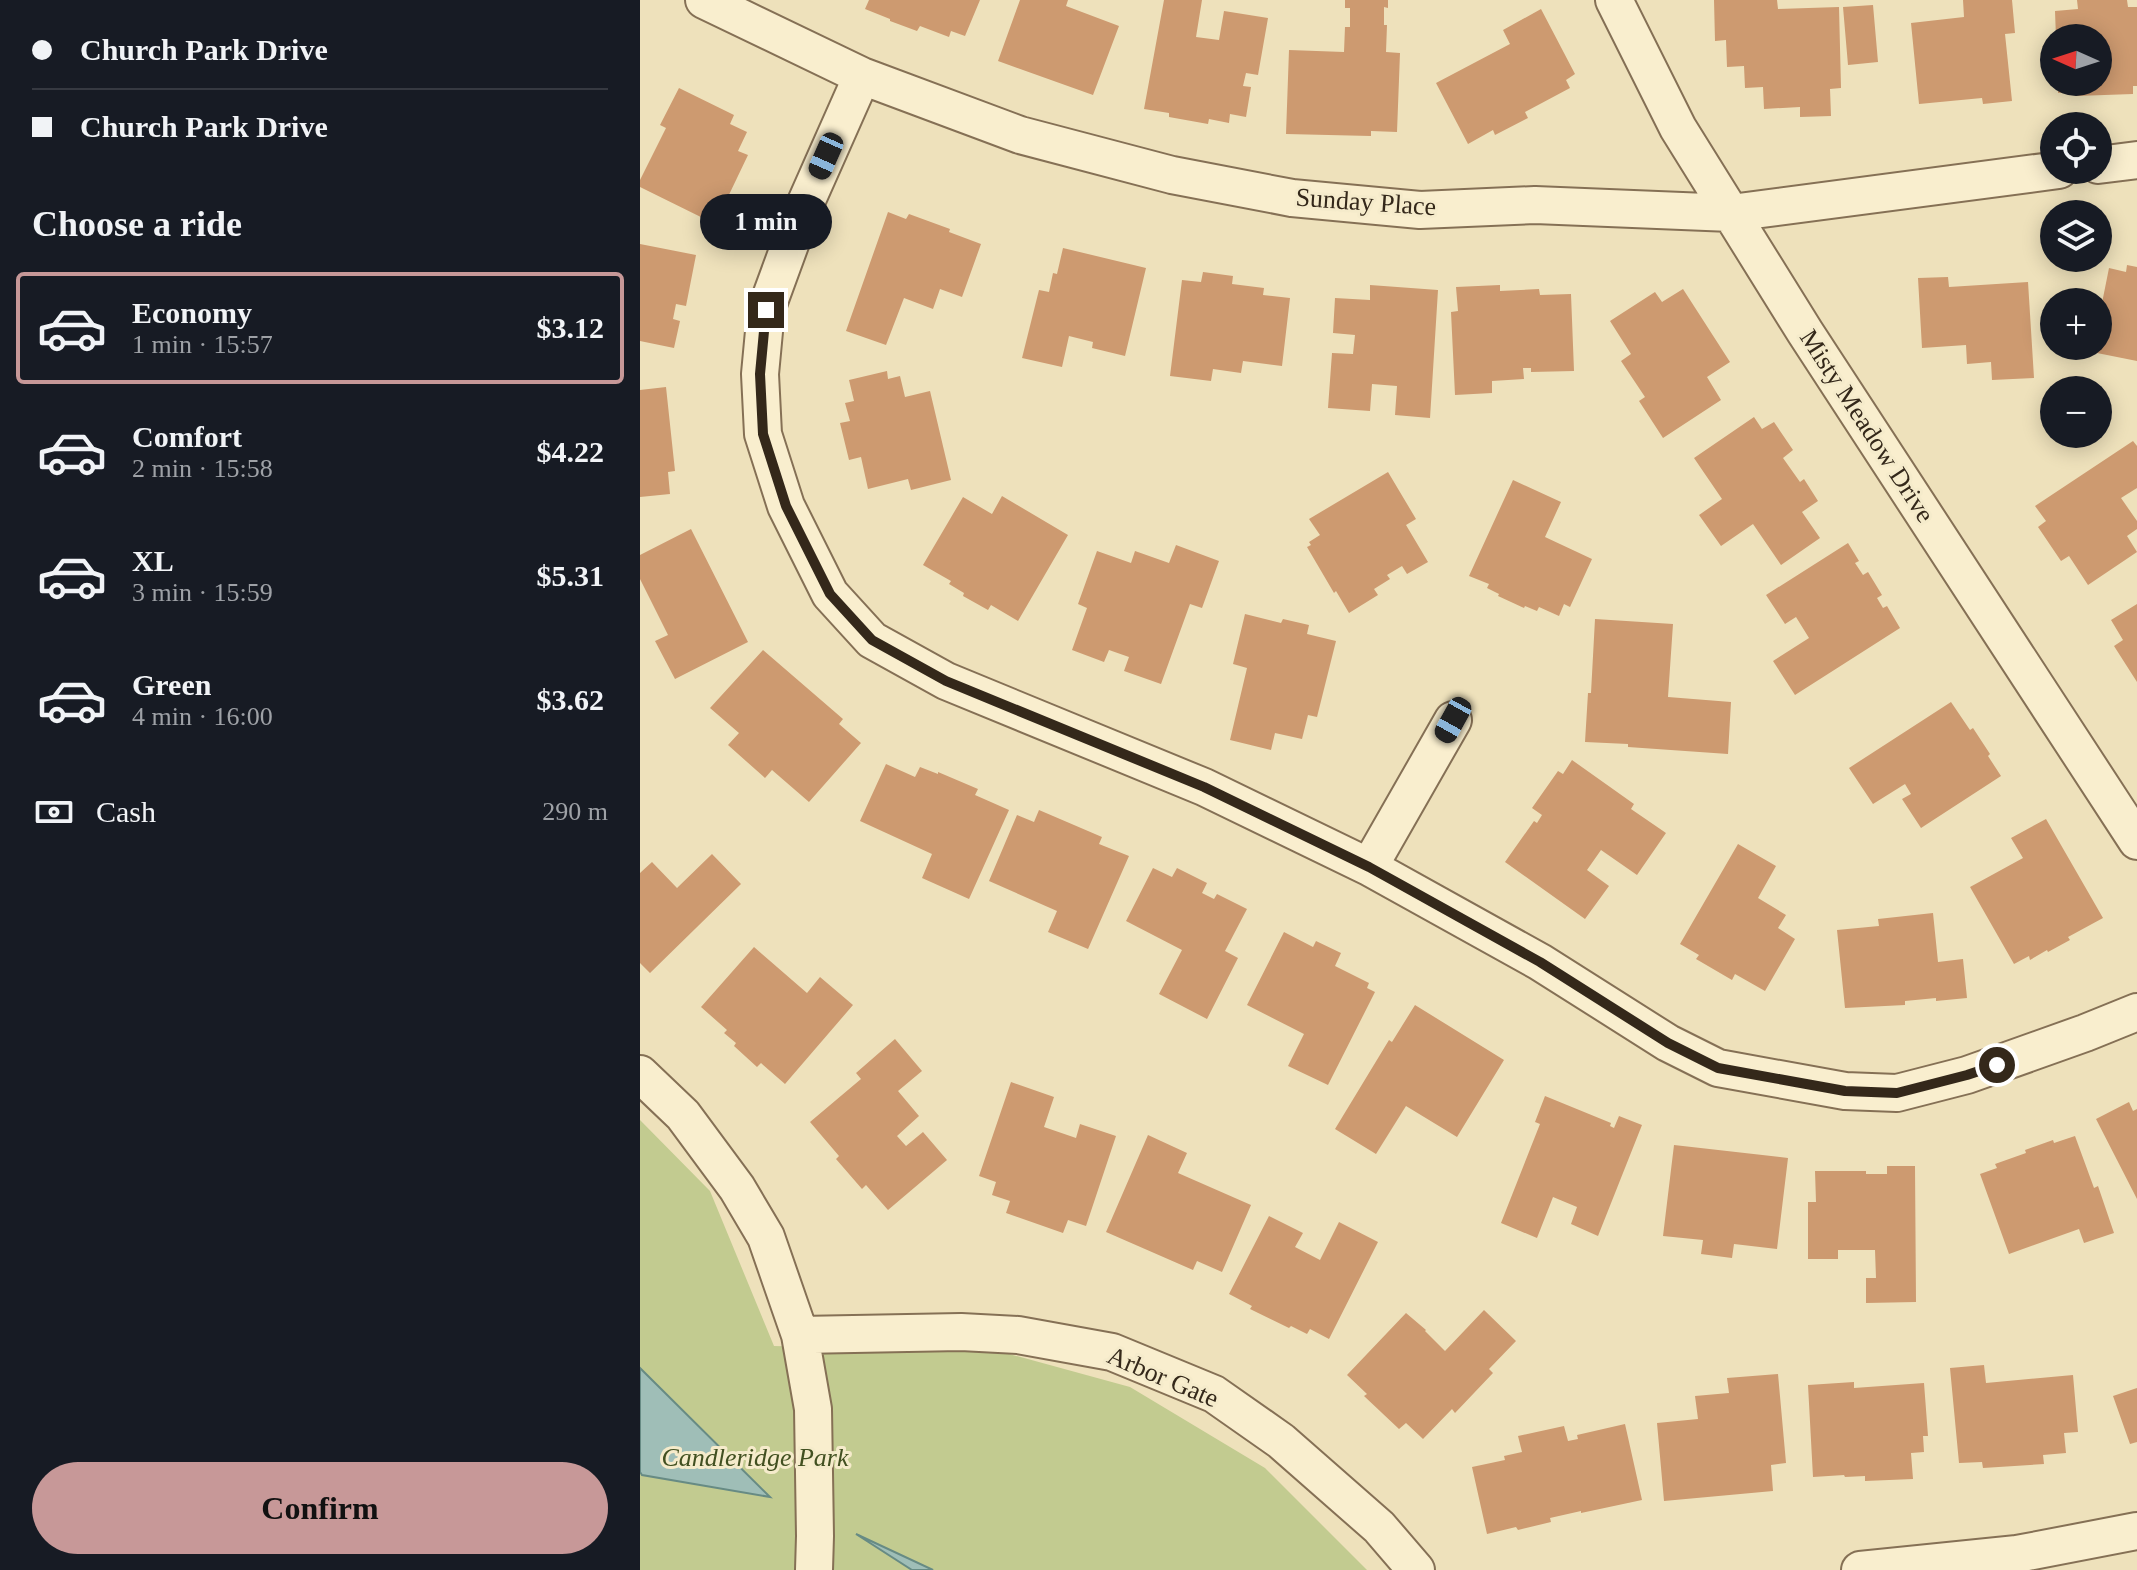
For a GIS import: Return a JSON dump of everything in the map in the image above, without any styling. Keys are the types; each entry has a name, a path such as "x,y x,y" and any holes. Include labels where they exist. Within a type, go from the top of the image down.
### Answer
{"street":[{"name":"Sunday Place","path":"704,0 862,76 1020,135 1172,175 1292,198 1420,210 1535,205 1731,213 2040,172"},
{"name":"Misty Meadow Drive","path":"1614,0 1678,128 1805,332 2137,841"},
{"path":"862,76 803,209 766,310 760,374 763,434 786,506 830,594 872,640 946,681 1204,787 1369,867 1540,962 1668,1043 1718,1068 1845,1091 1897,1093 1967,1075 2137,1012"},
{"path":"2112,163 2137,160"},
{"path":"1369,867 1453,720"},
{"path":"640,1074 683,1115 737,1188 766,1237 800,1335 813,1409 814,1570"},
{"name":"Arbor Gate","path":"800,1335 989,1333 1018,1335 1112,1352 1214,1394 1281,1441 1379,1527 1416,1570"},
{"path":"1860,1570 2020,1562 2137,1531"}],"green space":[{"name":"Candleridge Park","path":"640,1120 710,1191 774,1346 1002,1352 1130,1387 1265,1468 1367,1570 640,1570"}],"water":[{"path":"640,1368 770,1497 642,1475"},
{"path":"856,1534 933,1570 912,1570"}],"building":[{"path":"869,0 980,0 965,36 951,31 949,37 920,26 917,31 890,21 865,9"},
{"path":"1020,0 1068,0 1066,6 1119,26 1093,95 998,61"},
{"path":"1164,0 1202,0 1196,37 1219,40 1224,11 1268,18 1258,75 1246,73 1243,86 1251,87 1246,117 1230,114 1229,123 1209,119 1208,124 1144,109"},
{"path":"1345,0 1388,0 1388,8 1384,7 1386,52 1400,53 1397,132 1371,131 1371,136 1286,134 1289,50 1344,52 1345,27 1350,27 1350,8 1345,8"},
{"path":"1714,0 1777,0 1778,9 1839,7 1841,88 1830,89 1831,116 1800,117 1800,107 1764,109 1763,87 1745,88 1744,66 1727,67 1726,40 1715,41"},
{"path":"1963,0 2012,0 2015,33 2005,34 2012,101 1983,104 1982,98 1919,104 1911,23 1964,17"},
{"path":"2077,0 2127,0 2128,7 2137,7 2137,86 2133,86 2133,94 2112,95 2112,24 2055,24 2055,11 2078,9"},
{"path":"1873,5 1878,62 1848,65 1843,7"},
{"path":"1541,9 1575,74 1566,80 1570,88 1525,112 1528,118 1495,135 1493,130 1468,144 1436,83 1510,44 1503,30"},
{"path":"679,88 734,115 730,124 747,132 738,151 748,155 715,224 640,187 640,180 666,128 660,125"},
{"path":"888,212 906,219 909,214 981,244 962,297 940,289 933,309 904,298 886,345 846,331"},
{"path":"640,244 696,255 686,306 676,304 673,319 680,321 674,348 640,341"},
{"path":"1063,248 1146,268 1125,356 1092,348 1093,342 1069,336 1062,367 1022,358 1039,290 1049,292"},
{"path":"2127,265 2137,267 2137,361 2112,356 2112,288 2105,288 2108,272 2112,272 2112,269 2126,272"},
{"path":"1203,272 1233,276 1232,284 1264,288 1263,295 1290,298 1282,366 1243,361 1241,373 1213,369 1211,381 1170,376 1182,280 1201,282"},
{"path":"1948,277 1949,287 2028,282 2034,378 1992,380 1991,362 1967,364 1966,345 1922,348 1918,278"},
{"path":"1370,285 1438,290 1430,418 1395,415 1397,386 1372,384 1370,411 1328,408 1332,353 1353,354 1355,335 1333,333 1335,298 1370,300"},
{"path":"1500,285 1500,291 1539,289 1540,295 1571,294 1574,371 1531,372 1531,368 1523,368 1524,379 1492,381 1492,393 1455,395 1451,312 1458,311 1456,287"},
{"path":"1683,289 1730,362 1707,377 1721,400 1663,438 1639,401 1645,397 1621,361 1631,354 1610,321 1655,292 1662,302"},
{"path":"887,371 888,379 900,376 905,397 930,391 951,480 911,490 908,479 868,489 861,457 849,460 840,423 850,421 845,403 854,401 849,380"},
{"path":"666,387 675,471 668,472 670,494 640,497 640,390"},
{"path":"1754,417 1762,429 1774,422 1793,450 1783,458 1800,482 1804,479 1818,501 1802,512 1820,538 1781,565 1753,524 1721,546 1699,515 1722,499 1694,458"},
{"path":"2133,441 2137,446 2137,488 2121,498 2137,521 2137,529 2127,536 2137,552 2088,585 2069,556 2061,561 2038,527 2046,521 2035,506"},
{"path":"1388,472 1416,519 1406,525 1428,562 1407,574 1402,566 1387,575 1390,579 1374,589 1378,595 1349,613 1307,547 1320,535 1309,519"},
{"path":"1513,480 1561,502 1545,537 1592,559 1570,607 1564,604 1559,616 1539,607 1537,611 1524,608 1498,596 1487,588 1489,584 1469,576"},
{"path":"1002,496 1068,535 1018,621 991,605 988,610 963,596 964,593 949,584 951,581 923,565 963,497 992,514"},
{"path":"691,529 748,642 675,679 655,641 668,635 640,579 640,555"},
{"path":"1848,543 1859,561 1855,563 1863,575 1868,572 1882,595 1877,598 1883,608 1887,606 1900,628 1795,695 1773,661 1809,638 1796,617 1785,624 1766,595"},
{"path":"1176,545 1219,561 1202,608 1190,604 1161,684 1124,671 1129,657 1109,650 1104,662 1072,650 1087,608 1078,604 1097,551 1131,563 1135,551 1169,563"},
{"path":"2137,604 2137,682 2114,646 2123,640 2111,620"},
{"path":"1245,614 1281,623 1283,619 1309,625 1307,634 1336,641 1317,717 1308,715 1302,739 1275,733 1271,750 1230,740 1247,668 1233,664"},
{"path":"1595,619 1673,624 1668,697 1731,702 1728,754 1585,742"},
{"path":"763,650 843,719 839,724 861,743 809,802 772,770 765,778 728,745 739,733 710,708"},
{"path":"1951,702 1970,730 1973,728 2001,776 1921,828 1902,799 1911,794 1905,784 1873,804 1849,768"},
{"path":"1572,760 1634,804 1631,809 1666,833 1637,875 1601,850 1587,870 1609,886 1585,919 1505,862 1534,821 1537,823 1542,815 1532,808 1558,771 1563,774"},
{"path":"886,764 915,777 920,767 938,772 978,789 975,795 1009,810 969,899 922,878 932,854 860,821"},
{"path":"1039,810 1102,837 1099,844 1129,856 1088,949 1048,932 1057,911 989,881 1017,815 1034,822"},
{"path":"2046,819 2103,918 2048,952 2030,960 2029,956 2014,964 1970,887 2023,858 2011,838"},
{"path":"1738,844 1776,866 1758,898 1786,915 1778,928 1795,939 1765,991 1735,974 1732,980 1696,959 1699,955 1680,944"},
{"path":"712,854 741,884 650,973 640,963 640,873 652,862 677,888"},
{"path":"1153,868 1172,877 1177,868 1207,883 1202,893 1214,899 1217,894 1247,909 1225,951 1238,958 1207,1019 1159,994 1182,950 1126,921"},
{"path":"1933,913 1938,962 1963,959 1967,998 1936,1001 1936,998 1905,1001 1905,1005 1845,1008 1837,930 1879,926 1878,919"},
{"path":"1284,932 1313,947 1316,941 1341,953 1335,966 1369,983 1367,988 1375,992 1328,1085 1288,1066 1304,1034 1247,1005"},
{"path":"754,947 807,993 820,977 853,1005 785,1084 761,1063 757,1067 734,1046 736,1043 724,1033 727,1030 701,1007"},
{"path":"1415,1005 1504,1060 1457,1137 1406,1106 1376,1154 1335,1129 1389,1040 1392,1042"},
{"path":"895,1039 922,1071 898,1091 919,1116 897,1136 906,1146 923,1132 947,1160 888,1210 866,1185 862,1189 810,1122 861,1079 856,1073"},
{"path":"1011,1082 1054,1097 1044,1127 1076,1138 1080,1124 1116,1136 1086,1226 1068,1220 1063,1233 1006,1213 1010,1201 992,1195 996,1182 979,1176"},
{"path":"1545,1096 1611,1123 1610,1126 1614,1128 1619,1116 1642,1125 1598,1236 1571,1224 1577,1207 1553,1197 1537,1238 1501,1223 1540,1124 1535,1122"},
{"path":"2129,1102 2133,1111 2137,1109 2137,1199 2096,1119"},
{"path":"1148,1135 1187,1153 1178,1173 1251,1205 1222,1272 1197,1261 1193,1270 1106,1232"},
{"path":"2075,1136 2094,1188 2098,1186 2114,1233 2084,1243 2079,1229 2009,1254 1980,1174 1997,1168 1995,1164 2026,1153 2025,1150"},
{"path":"1674,1145 1788,1158 1777,1249 1734,1244 1732,1258 1701,1254 1703,1240 1663,1236"},
{"path":"1887,1166 1915,1166 1916,1302 1866,1303 1866,1278 1876,1278 1875,1250 1838,1250 1838,1259 1808,1259 1808,1202 1816,1202 1815,1171 1887,1174"},
{"path":"1269,1216 1303,1233 1295,1247 1320,1260 1339,1222 1378,1242 1329,1339 1310,1329 1307,1334 1291,1326 1289,1328 1250,1309 1252,1306 1229,1294"},
{"path":"1484,1310 1516,1341 1489,1369 1493,1373 1455,1413 1452,1409 1423,1439 1406,1423 1399,1429 1347,1375 1406,1313 1445,1351"},
{"path":"1984,1365 1986,1383 2073,1375 2078,1432 2064,1433 2066,1453 2043,1455 2044,1464 1983,1468 1982,1462 1959,1463 1950,1368"},
{"path":"1778,1374 1786,1463 1771,1465 1773,1491 1664,1501 1657,1423 1698,1419 1695,1396 1729,1393 1727,1378"},
{"path":"1854,1382 1854,1388 1924,1383 1928,1436 1923,1436 1924,1452 1911,1453 1913,1479 1865,1481 1865,1476 1813,1477 1808,1385"},
{"path":"2137,1388 2137,1442 2130,1444 2113,1396"},
{"path":"1625,1424 1642,1500 1550,1518 1551,1522 1518,1530 1516,1527 1487,1534 1472,1467 1505,1460 1504,1456 1522,1452 1518,1436 1564,1426 1568,1441 1578,1439 1577,1435"}],"route":[{"path":"766,310 760,374 763,434 786,506 830,594 872,640 946,681 1204,787 1369,867 1540,962 1668,1043 1718,1068 1845,1091 1897,1093 1997,1065"}]}
